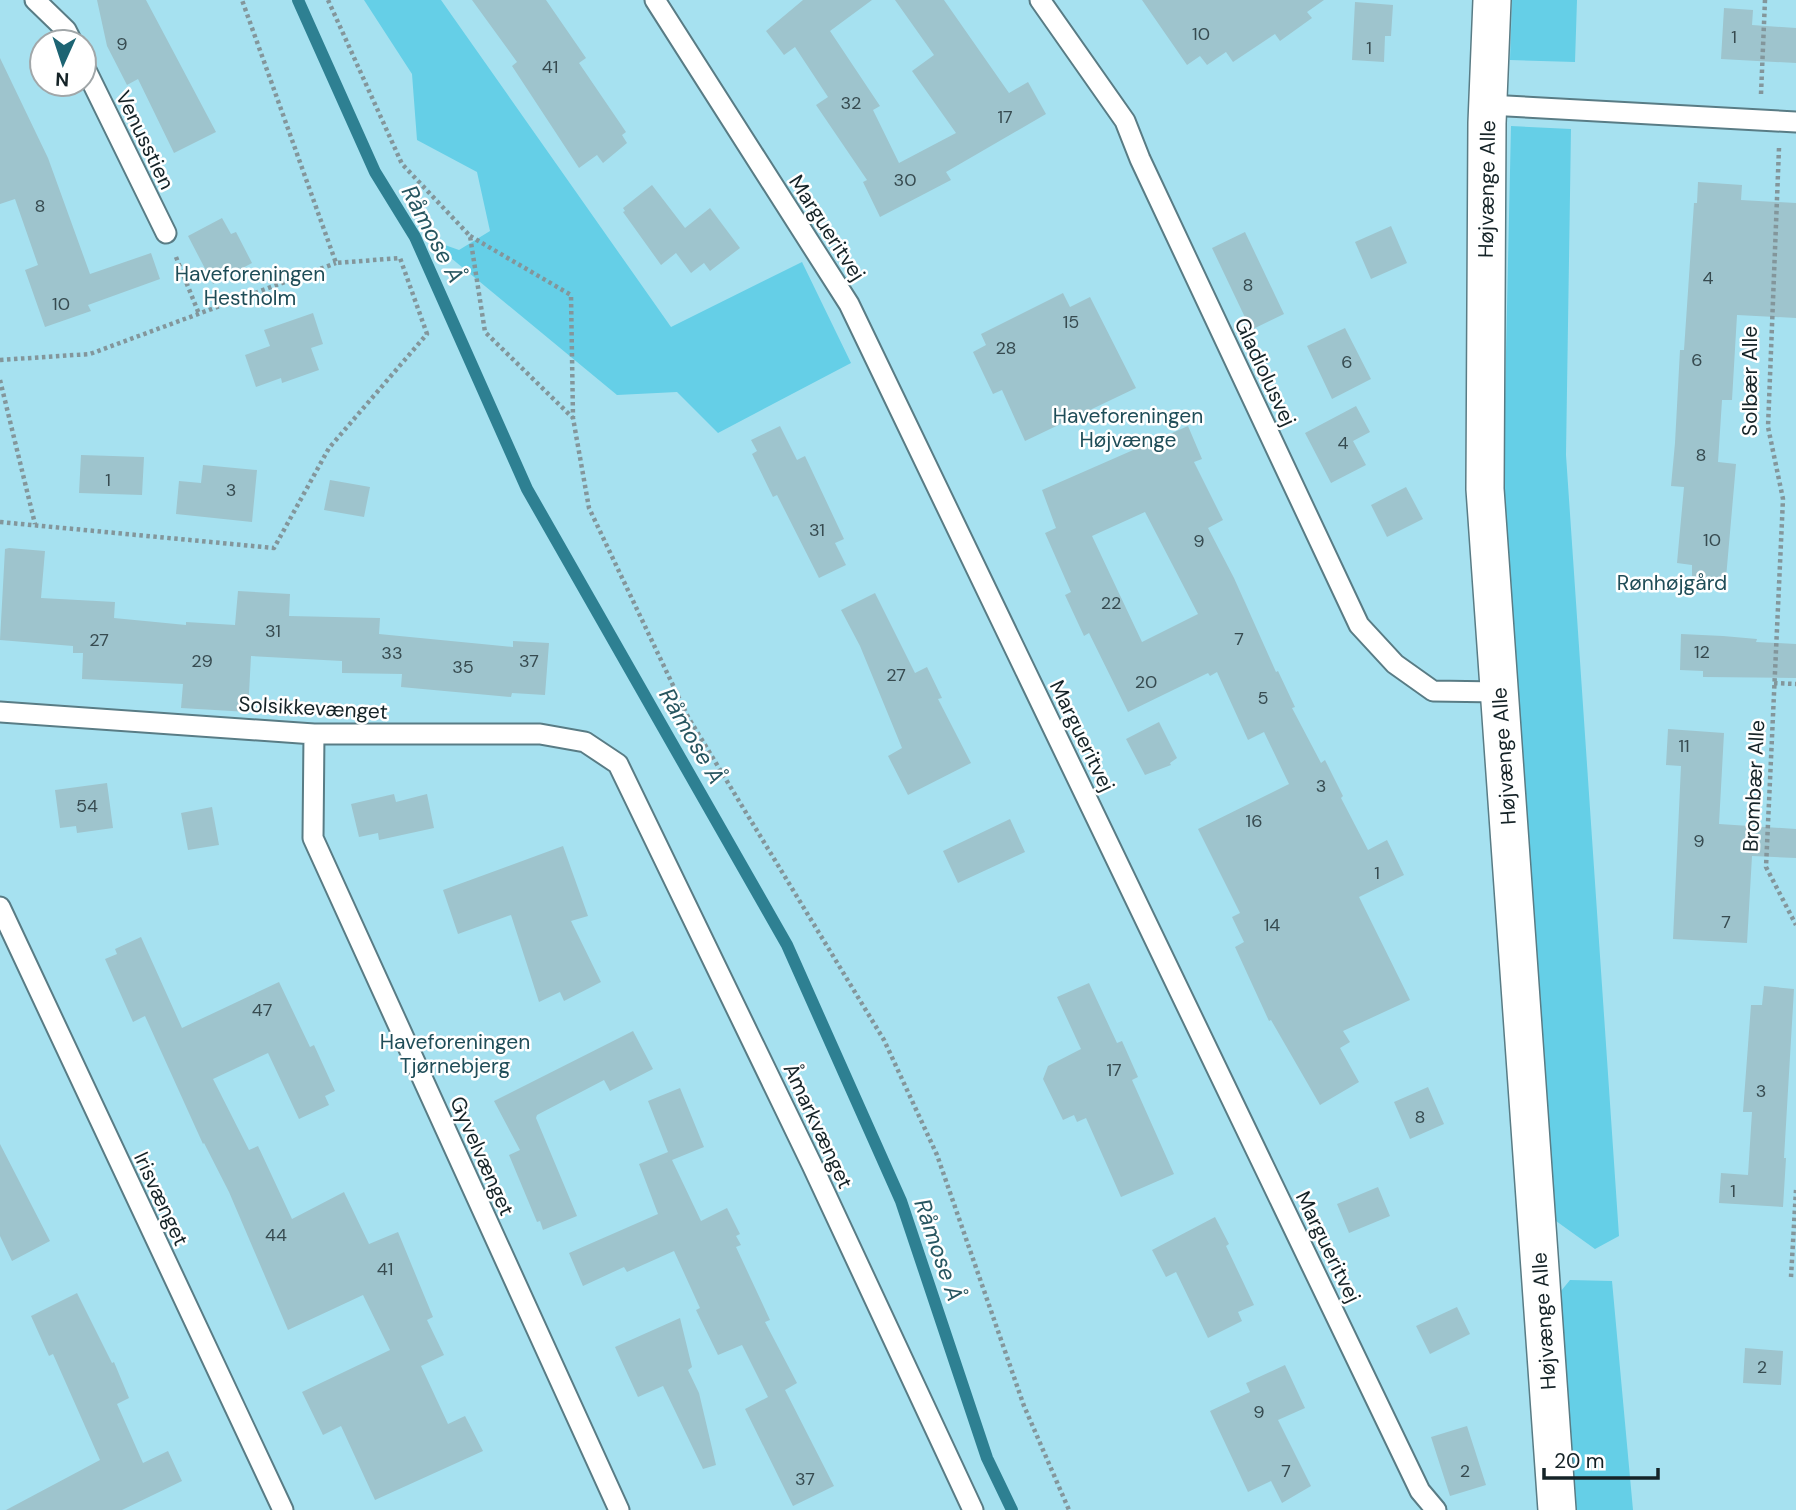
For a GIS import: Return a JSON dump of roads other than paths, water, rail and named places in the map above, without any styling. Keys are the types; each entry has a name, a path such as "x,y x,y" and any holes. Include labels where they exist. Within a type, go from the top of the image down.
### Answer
{"street":[{"name":"Højvænge Alle","path":"1492,0 1488,105 1485,489 1557,1510"}],"lane":[{"path":"35,0 64,28"},
{"name":"Margueritvej","path":"655,0 849,304 1420,1492 1436,1510"},
{"name":"Gladiolusvej","path":"1040,0 1125,121 1140,159 1359,625 1395,664 1433,691 1499,692"},
{"name":"Venusstien","path":"98,95 166,233"},
{"path":"1488,105 1788,121"},
{"name":"Solsikkevænget","path":"0,712 314,734 540,734 585,742 618,764"},
{"name":"Gyvelvænget","path":"314,734 313,838 619,1510"},
{"name":"Åmarkvænget","path":"618,764 812,1166 973,1510"},
{"name":"Irisvænget","path":"0,907 283,1510"}],"waterway":[{"name":"Råmose Å","path":"298,0 375,172 415,237 527,489 787,945 901,1201 987,1458 1012,1510"}],"park label":[{"name":"Haveforeningen Hestholm","path":"250,286"},
{"name":"Haveforeningen Højvænge","path":"1128,428"},
{"name":"Rønhøjgård","path":"1672,583"},
{"name":"Haveforeningen Tjørnebjerg","path":"455,1054"}]}
